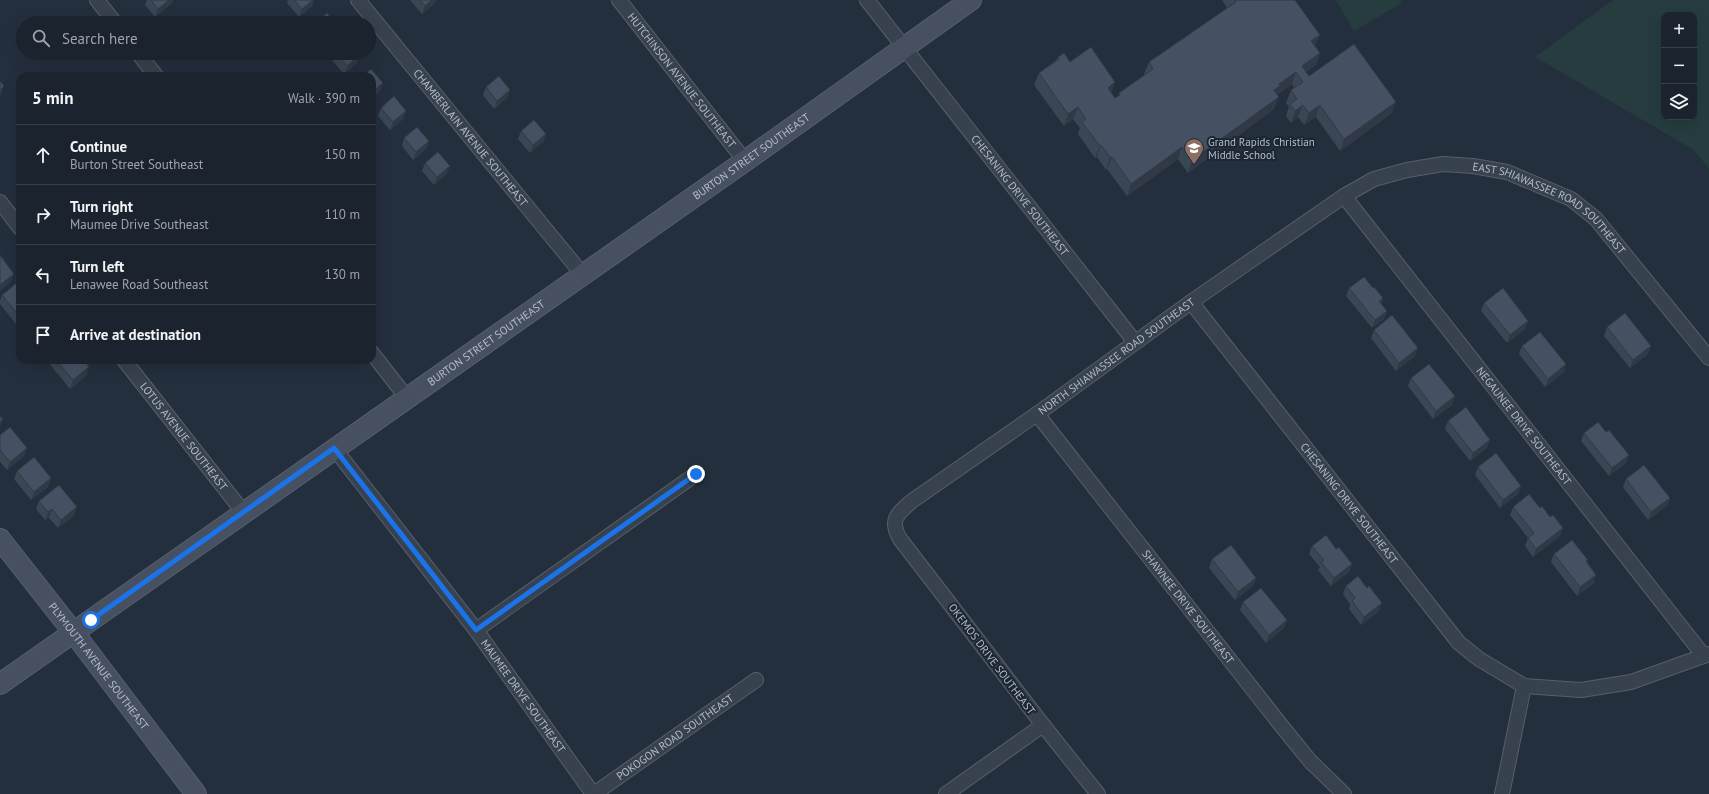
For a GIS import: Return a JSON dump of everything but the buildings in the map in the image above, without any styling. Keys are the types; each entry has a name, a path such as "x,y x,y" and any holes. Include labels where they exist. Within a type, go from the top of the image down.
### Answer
{"main road":[{"name":"BURTON STREET SOUTHEAST","path":"0,684 334,448 745,161 971,0"},
{"name":"PLYMOUTH AVENUE SOUTHEAST","path":"0,539 74,632 196,794"}],"street":[{"path":"97,0 110,16"},
{"name":"CHAMBERLAIN AVENUE SOUTHEAST","path":"358,0 371,16"},
{"name":"HUTCHINSON AVENUE SOUTHEAST","path":"619,0 745,161"},
{"name":"CHESANING DRIVE SOUTHEAST","path":"867,0 1135,342"},
{"name":"CHAMBERLAIN AVENUE SOUTHEAST","path":"376,22 583,274"},
{"path":"143,60 153,72"},
{"name":"EAST SHIAWASSEE ROAD SOUTHEAST","path":"1344,196 1374,179 1407,170 1443,164 1473,166 1507,172 1571,199 1596,219 1709,358"},
{"name":"NORTH SHIAWASSEE ROAD SOUTHEAST","path":"894,521 899,512 912,500 1037,414 1191,302 1344,196"},
{"name":"NEGAUNEE DRIVE SOUTHEAST","path":"1344,196 1707,655"},
{"path":"0,202 16,223"},
{"name":"CHESANING DRIVE SOUTHEAST","path":"1191,302 1459,644 1485,664 1524,686"},
{"path":"376,359 407,398"},
{"name":"LOTUS AVENUE SOUTHEAST","path":"127,364 244,513"},
{"name":"SHAWNEE DRIVE SOUTHEAST","path":"1037,414 1280,724 1310,761 1344,794"},
{"name":"MAUMEE DRIVE SOUTHEAST","path":"334,448 476,630 593,794"},
{"path":"476,630 696,474"},
{"name":"OKEMOS DRIVE SOUTHEAST","path":"894,521 894,529 900,539 1098,794"},
{"path":"1502,794 1524,686 1582,690 1631,682 1707,655"},
{"name":"POKOGON ROAD SOUTHEAST","path":"593,794 756,680"},
{"path":"946,794 1043,725"}],"green space":[{"path":"1336,0 1400,0 1402,3 1354,31"},
{"path":"1613,0 1709,0 1709,169 1694,150 1535,57"}],"place":[{"name":"Grand Rapids Christian Middle School","path":"1194,165"}],"route":[{"path":"91,620 334,448 476,630 696,474"}]}
